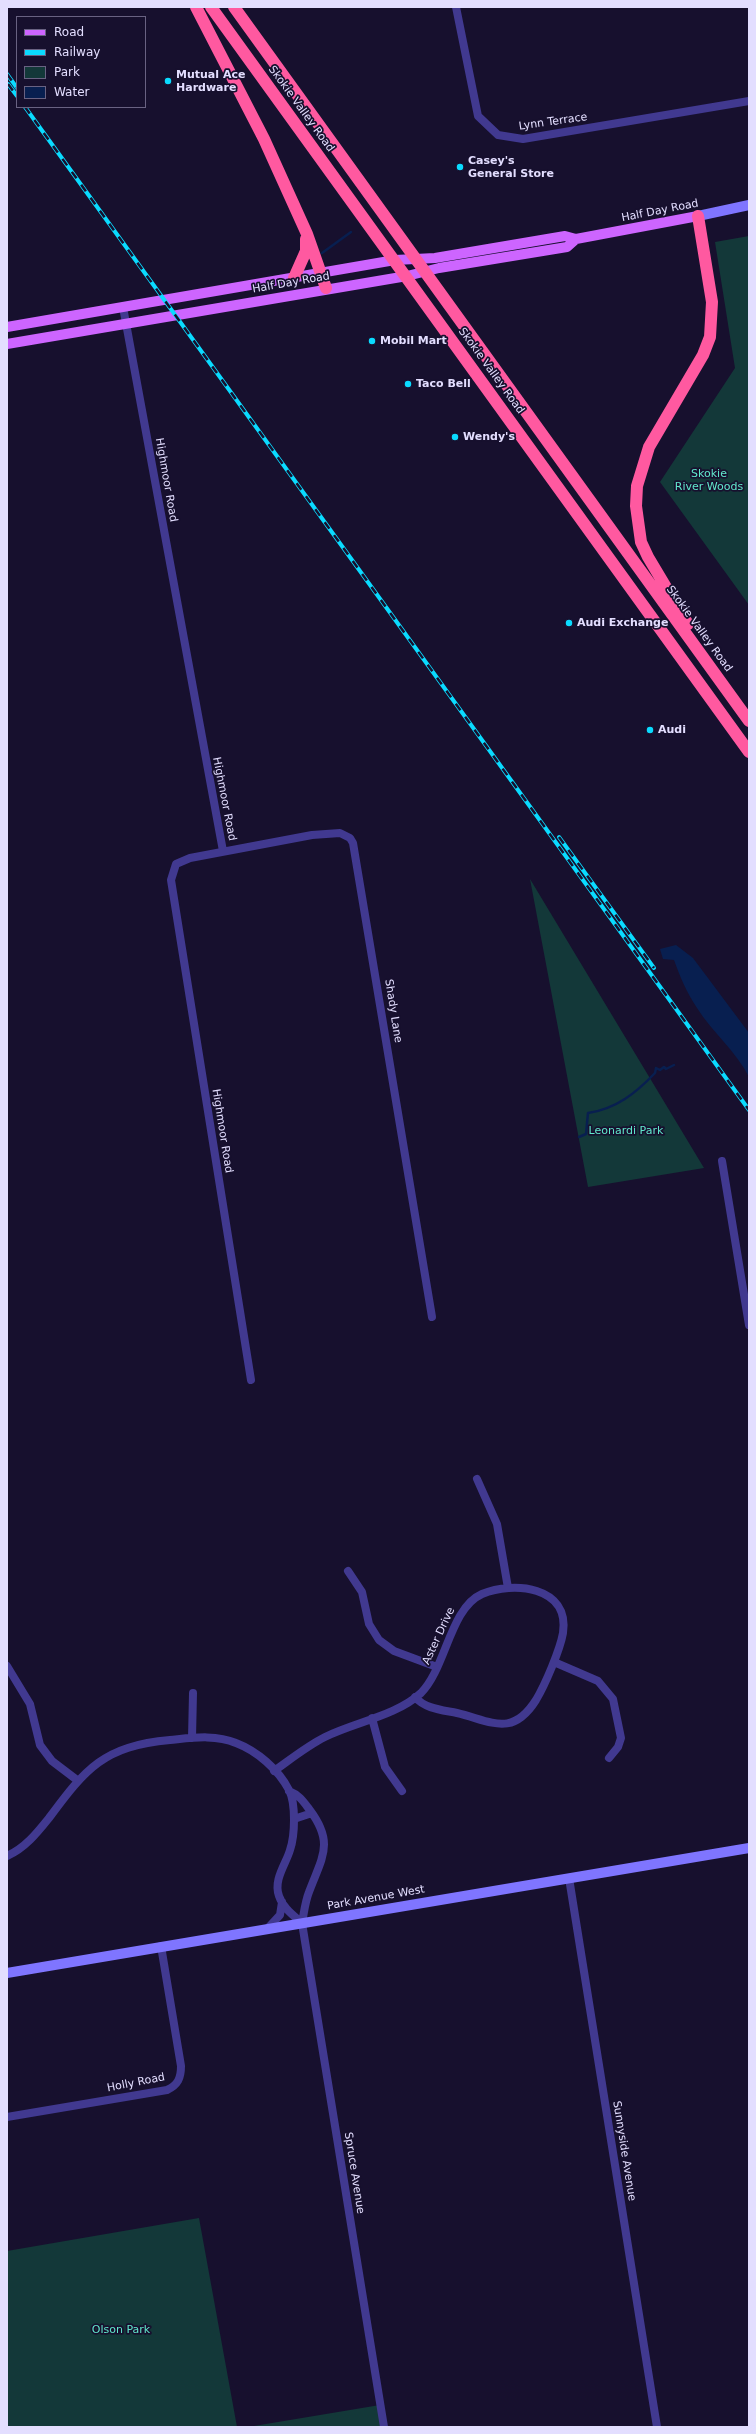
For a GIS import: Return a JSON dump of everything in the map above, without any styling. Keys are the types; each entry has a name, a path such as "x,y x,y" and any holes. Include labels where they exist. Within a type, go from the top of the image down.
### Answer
{"highway":[{"path":"196,7 258,126 306,234 326,288"},
{"name":"Skokie Valley Road","path":"211,7 407,276 749,752"},
{"name":"Skokie Valley Road","path":"234,7 749,721"},
{"path":"698,216 712,302 710,337 703,355 649,447 637,486 636,506 641,542 648,557 740,708"},
{"path":"294,278 306,251 306,234"}],"main road":[{"name":"Half Day Road","path":"7,327 395,260 435,258 565,236 576,239 698,216"},
{"name":"Half Day Road","path":"7,344 326,288 407,276 425,271 567,246 576,239"}],"street":[{"name":"Lynn Terrace","path":"456,7 475,108 485,125 503,137 523,139 749,101"},
{"name":"Half Day Road","path":"698,216 749,205"},
{"name":"Highmoor Road","path":"123,307 223,850 190,858 176,864 171,880 251,1380"},
{"name":"Shady Lane","path":"223,850 312,835 340,833 350,838 353,843 432,1317"},
{"path":"722,1161 749,1325"},
{"path":"477,1479 497,1524 508,1588"},
{"path":"348,1572 362,1592 368,1624 379,1640 394,1652 437,1668"},
{"name":"Aster Drive","path":"274,1771 324,1737 393,1710 415,1697 430,1681 464,1609 472,1601 483,1594 508,1588 534,1588 549,1597 559,1610 563,1632 554,1662 528,1712 517,1721 502,1725 488,1724 426,1706 415,1697"},
{"path":"554,1662 598,1681 613,1699 621,1738 618,1746 609,1758"},
{"path":"7,1666 29,1702 40,1745 45,1753 77,1780"},
{"path":"192,1738 193,1693"},
{"path":"372,1718 385,1767 402,1791"},
{"path":"7,1856 25,1846 77,1780 103,1758 122,1748 144,1742 211,1737 238,1743 253,1751 274,1771 289,1791 294,1820 291,1849 279,1878 278,1895 286,1909 302,1923 310,1890 326,1846 322,1828 312,1813 298,1794 289,1791"},
{"path":"294,1820 312,1813"},
{"name":"Park Avenue West","path":"7,1973 749,1848"},
{"name":"Sunnyside Avenue","path":"569,1878 658,2427"},
{"path":"268,1928 280,1915 282,1902"},
{"name":"Spruce Avenue","path":"302,1923 384,2427"},
{"name":"Holly Road","path":"7,2117 167,2090 176,2084 180,2079 181,2066 161,1946"}],"green space":[{"name":"Skokie River Woods","path":"749,236 749,605 660,482 735,368 715,242"},
{"name":"Leonardi Park","path":"530,879 704,1168 588,1187"},
{"name":"Olson Park","path":"199,2218 237,2427 7,2427 7,2251"},
{"path":"380,2405 384,2427 248,2427"}],"water":[{"path":"676,945 693,958 749,1033 749,1077 738,1059 697,1008 684,985 674,960 663,959 660,949"}],"waterway":[{"path":"322,253 351,232"},
{"path":"579,1137 586,1134 588,1113 608,1108 625,1099 648,1080 655,1073 656,1068 660,1070 664,1067 666,1069 674,1065"}],"railway":[{"path":"7,74 16,87"},
{"path":"8,84 16,95"},
{"path":"26,108 749,1110"},
{"path":"559,837 654,968"}],"place":[{"name":"Mutual Ace Hardware","path":"168,81"},
{"name":"Casey's General Store","path":"460,167"},
{"name":"Mobil Mart","path":"372,341"},
{"name":"Taco Bell","path":"408,384"},
{"name":"Wendy's","path":"455,437"},
{"name":"Audi Exchange","path":"569,623"},
{"name":"Audi","path":"650,730"}]}
